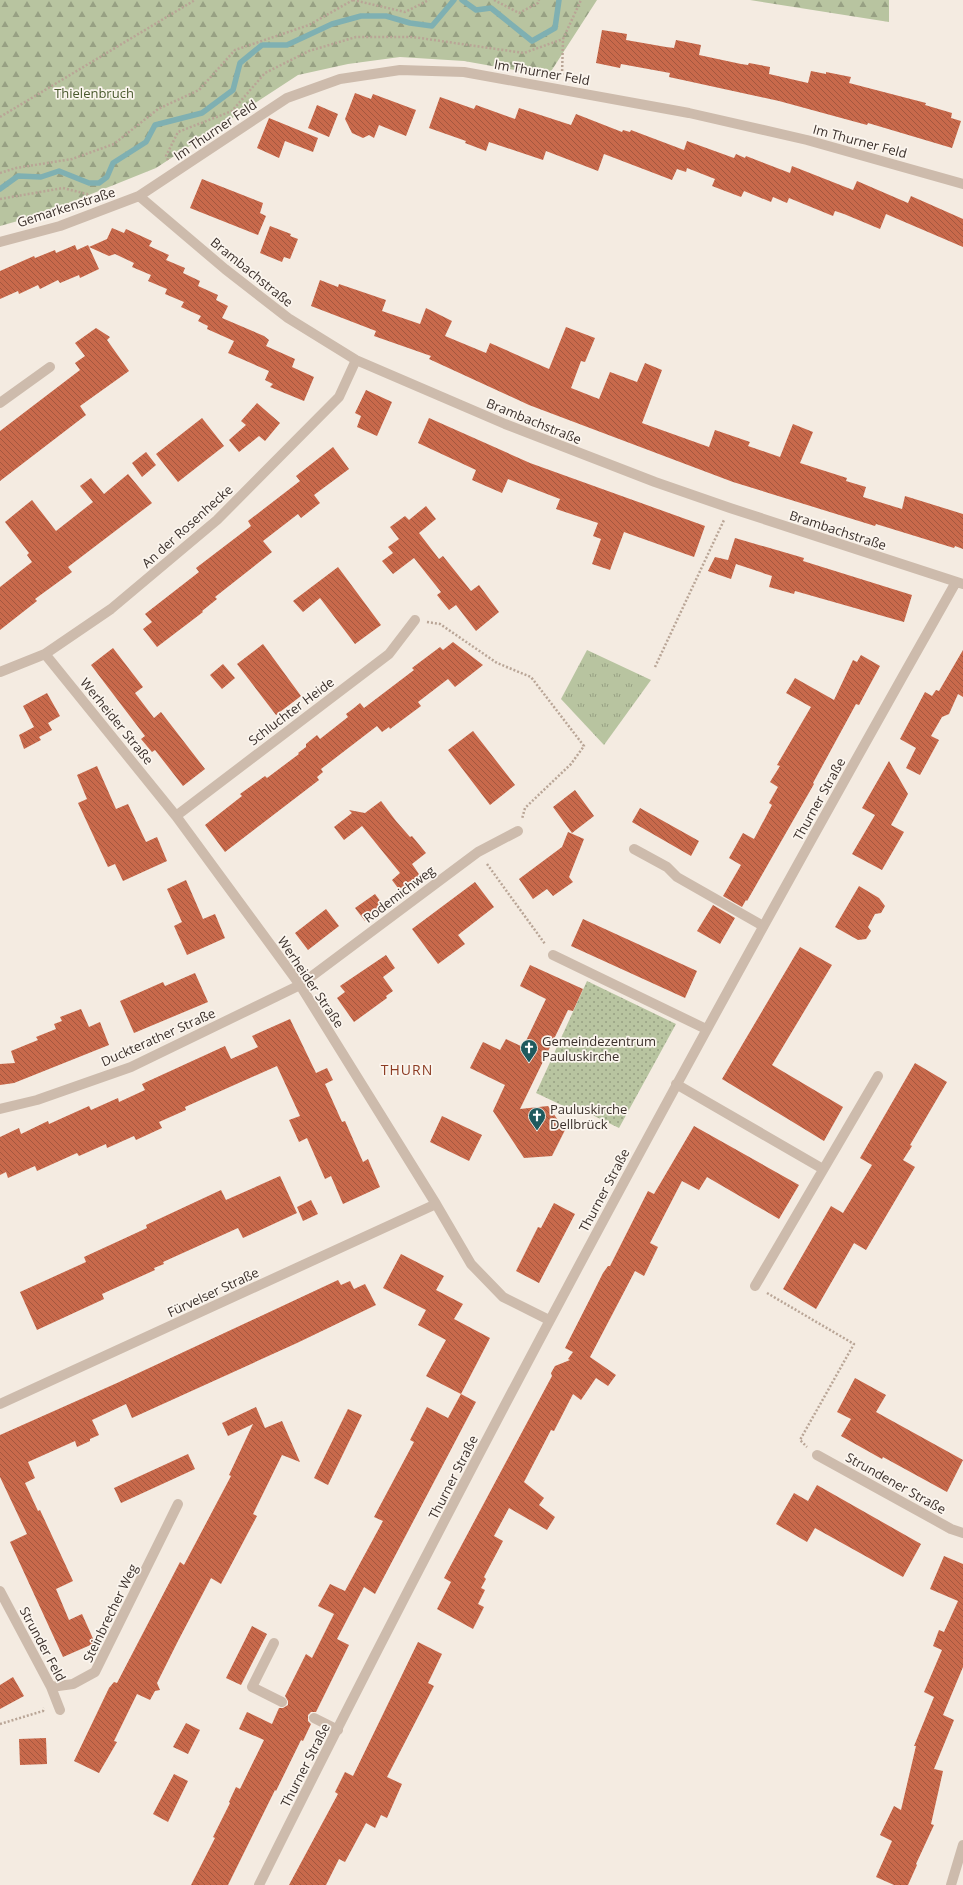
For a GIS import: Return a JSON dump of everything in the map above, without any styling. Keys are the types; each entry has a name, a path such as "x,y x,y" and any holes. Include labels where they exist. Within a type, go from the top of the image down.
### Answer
{"street":[{"name":"Im Thurner Feld","path":"139,196 287,98 340,79 400,70 464,72 561,88 689,113 807,140 963,184"},
{"name":"Gemarkenstraße","path":"0,242 60,226 139,196"},
{"name":"Brambachstraße","path":"139,196 225,269 288,318 356,360 505,424 655,482 959,583"},
{"name":"An der Rosenhecke","path":"0,672 45,654 111,609 217,520 339,397 356,360"},
{"path":"0,403 50,367"},
{"name":"Thurner Straße","path":"259,1885 549,1320 763,926 959,583"},
{"name":"Schluchter Heide","path":"176,816 389,654 415,620"},
{"name":"Werheider Straße","path":"45,654 176,816 300,985 436,1204 471,1264 503,1296 549,1320"},
{"name":"Rodemichweg","path":"300,985 478,852 518,831"},
{"path":"634,849 667,868 677,877 763,926"},
{"path":"553,955 706,1029"},
{"name":"Duckterather Straße","path":"0,1109 37,1100 131,1067 300,985"},
{"path":"755,1286 878,1076"},
{"path":"676,1084 823,1169"},
{"name":"Fürvelser Straße","path":"0,1404 436,1204"},
{"name":"Strundener Straße","path":"817,1455 951,1529 963,1533"},
{"name":"Steinbrecher Weg","path":"51,1687 73,1684 95,1672 178,1504"},
{"name":"Strunder Feld","path":"0,1591 51,1687 60,1710"},
{"path":"274,1643 252,1686 282,1702"},
{"path":"314,1718 338,1730"},
{"path":"951,1885 963,1845"}],"path":[{"path":"0,117 195,0"},
{"path":"0,173 16,168 72,159 114,144 158,109 199,90 235,50 309,25 353,0 405,12 429,0"},
{"path":"494,0 519,13 538,3 539,0"},
{"path":"561,88 563,39 581,0"},
{"path":"0,199 63,188 87,194 97,212"},
{"path":"655,667 730,508"},
{"path":"415,620 440,624 497,663 531,677 584,746 571,764 526,808 518,831"},
{"path":"478,852 553,955"},
{"path":"755,1286 854,1344 800,1440 817,1455"},
{"path":"0,1724 43,1711 51,1687"}],"green space":[{"name":"Thielenbruch","path":"0,0 597,0 548,76 464,61 400,57 348,64 298,75 156,168 39,215 0,226"},
{"path":"750,0 889,0 889,22"},
{"path":"587,650 651,680 604,745 561,699"},
{"path":"587,981 676,1024 619,1128 580,1109 572,1110 536,1093"}],"building":[{"path":"602,30 627,34 626,40 666,47 674,48 676,40 701,45 699,55 741,64 748,65 749,63 770,67 769,74 808,83 811,71 826,74 826,72 851,77 849,83 926,103 925,105 952,113 951,118 961,121 952,148 868,123 867,125 779,101 669,77 670,73 621,64 620,68 596,63"},
{"path":"355,93 371,99 373,94 416,110 406,136 379,125 374,138 369,135 363,138 352,133 345,119"},
{"path":"440,97 474,109 476,105 515,119 519,108 571,125 576,114 622,132 623,130 630,132 631,130 684,150 687,141 734,158 736,154 745,158 746,156 790,173 792,166 853,190 857,181 908,203 911,196 963,219 963,247 886,214 880,229 835,211 833,216 789,198 787,203 773,197 771,202 744,191 741,197 712,186 715,179 687,168 686,172 677,169 672,180 604,154 598,171 546,151 543,160 489,142 486,151 465,143 466,141 429,128"},
{"path":"317,105 338,114 329,137 308,128"},
{"path":"269,118 318,138 313,152 285,141 279,158 257,148"},
{"path":"202,179 263,203 260,213 266,216 258,235 190,208"},
{"path":"270,226 291,234 290,236 298,239 290,259 284,257 282,262 260,253"},
{"path":"112,228 124,233 126,229 152,241 149,246 169,255 166,260 185,268 183,273 200,281 198,286 218,295 216,300 228,306 222,318 264,336 269,340 266,346 295,359 292,367 314,377 304,401 270,387 273,384 265,380 269,371 228,353 234,341 207,329 208,326 198,321 201,316 181,307 184,302 165,294 167,289 148,281 151,275 132,267 134,263 115,254 109,256 89,247 107,239"},
{"path":"75,245 77,250 88,245 99,269 80,278 79,275 60,283 58,280 40,289 38,285 19,294 18,291 0,299 0,271 34,256 35,258 55,250 56,253"},
{"path":"320,280 338,287 339,284 386,300 382,311 420,324 426,308 452,321 445,336 486,353 490,343 549,369 566,327 595,338 585,362 581,361 571,388 599,399 610,372 637,382 645,363 662,370 642,423 709,447 715,430 750,442 748,446 780,457 793,424 813,432 800,463 847,478 846,481 866,487 863,497 902,509 905,496 963,514 963,549 955,546 954,548 876,524 875,526 733,482 529,405 429,359 431,356 374,336 376,331 311,306"},
{"path":"96,328 110,337 107,340 129,371 80,406 86,415 0,481 0,431 80,370 75,363 85,356 75,343"},
{"path":"366,390 392,402 377,436 357,427 361,416 355,413"},
{"path":"257,403 280,423 265,441 259,436 239,452 229,440 246,425 241,421"},
{"path":"202,418 224,446 178,482 156,454"},
{"path":"429,418 530,463 705,526 694,557 624,532 610,570 592,564 601,539 593,536 598,523 556,509 560,499 508,479 502,493 472,480 476,470 418,443"},
{"path":"333,447 349,469 314,495 320,503 301,518 298,514 263,541 272,552 215,597 217,599 202,611 203,612 157,647 143,629 152,622 145,614 199,572 196,568 251,526 248,521 300,481 296,476"},
{"path":"146,452 156,465 142,477 132,463"},
{"path":"128,474 152,503 68,567 72,572 35,599 37,601 0,630 0,587 32,562 27,555 29,553 5,522 32,500 56,531 93,502 80,486 91,478 104,494"},
{"path":"426,506 436,519 419,533 439,559 443,556 471,591 479,585 499,612 476,631 456,605 449,610 437,595 441,592 414,558 393,574 382,561 393,553 388,547 399,539 390,527 405,516 409,520"},
{"path":"735,538 804,558 803,561 912,595 904,622 795,591 794,594 769,587 772,576 736,564 731,579 708,571 715,557 728,560"},
{"path":"338,567 381,625 355,644 320,598 303,612 293,601"},
{"path":"453,642 483,665 455,687 448,679 418,702 421,706 390,729 389,727 382,732 377,726 321,769 323,772 317,777 319,780 225,852 205,825 242,796 240,794 265,776 267,778 299,754 298,753 306,747 306,744 317,735 320,739 348,717 346,714 360,703 364,708 414,670 412,668 440,647 443,650"},
{"path":"263,644 301,696 276,715 237,664"},
{"path":"113,648 143,687 135,693 154,718 161,712 205,769 183,786 155,750 152,752 141,739 145,736 91,665"},
{"path":"963,650 963,697 958,694 949,714 942,717 931,736 939,740 920,775 906,768 916,748 900,739 925,692 932,696 936,690 939,691"},
{"path":"861,655 880,666 859,705 856,704 813,783 814,784 747,901 746,900 742,907 723,896 741,865 729,858 743,833 754,839 772,805 769,803 778,787 770,782 780,766 777,765 811,707 786,693 795,678 834,700 853,660 857,662"},
{"path":"223,664 235,678 222,689 210,675"},
{"path":"47,693 60,716 48,723 52,730 39,737 41,740 24,749 19,735 34,727 23,706"},
{"path":"473,731 515,785 490,805 448,750"},
{"path":"889,761 908,794 891,825 904,832 882,870 852,854 875,815 862,808"},
{"path":"97,766 116,809 128,804 146,842 157,837 167,861 123,881 115,864 108,867 78,803 87,799 77,775"},
{"path":"575,790 594,816 572,833 553,807"},
{"path":"381,801 396,821 410,837 412,836 426,853 412,864 421,877 408,887 398,888 392,880 400,873 362,826 344,840 334,827 352,813 349,810 365,813"},
{"path":"640,808 699,841 691,856 632,822"},
{"path":"568,832 584,839 569,877 573,882 553,896 547,889 533,899 519,879 562,847"},
{"path":"186,880 203,919 215,914 225,938 187,955 174,926 182,922 167,889"},
{"path":"475,882 494,907 458,935 465,944 438,964 412,929"},
{"path":"859,886 879,898 885,906 881,913 875,914 868,927 871,931 866,939 858,940 835,927"},
{"path":"375,894 384,906 365,921 355,908"},
{"path":"713,905 735,918 720,944 697,931"},
{"path":"326,909 339,926 308,950 295,933"},
{"path":"583,919 697,971 685,998 571,946"},
{"path":"800,947 832,965 772,1065 843,1107 824,1141 722,1079"},
{"path":"386,955 395,968 383,977 393,991 386,996 387,998 354,1022 337,998 345,992 340,986"},
{"path":"530,965 583,989 573,1011 568,1010 520,1109 548,1106 565,1130 552,1156 524,1158 493,1111 505,1085 470,1068 483,1042 500,1050 506,1039 523,1047 546,999 520,986"},
{"path":"195,973 208,1002 134,1033 120,1001 163,982 165,986"},
{"path":"81,1009 89,1027 100,1022 109,1045 14,1083 0,1085 0,1064 15,1063 11,1051 38,1040 36,1037 56,1029 54,1024 62,1021 60,1017"},
{"path":"290,1019 316,1073 327,1068 333,1080 325,1084 342,1122 345,1121 363,1162 368,1159 380,1187 343,1204 331,1176 325,1179 307,1138 299,1142 289,1120 300,1116 277,1066 185,1107 186,1110 159,1122 162,1128 136,1140 134,1136 107,1148 106,1144 79,1156 77,1153 37,1171 35,1166 8,1178 6,1172 0,1175 0,1137 19,1128 21,1134 48,1121 49,1124 89,1106 91,1110 118,1098 119,1102 145,1090 142,1084 225,1046 231,1059 258,1047 252,1036"},
{"path":"915,1063 947,1082 910,1145 912,1146 903,1160 915,1167 866,1250 854,1243 816,1309 783,1289 831,1206 843,1213 872,1165 860,1158"},
{"path":"442,1116 482,1135 469,1161 430,1142"},
{"path":"694,1126 799,1185 779,1219 707,1177 699,1190 682,1181 650,1243 658,1247 644,1276 635,1271 590,1357 616,1375 608,1386 596,1378 581,1400 573,1394 554,1431 551,1430 524,1482 544,1498 539,1505 555,1517 547,1530 509,1508 494,1536 503,1541 484,1577 486,1579 481,1588 485,1590 478,1604 484,1607 473,1629 437,1609 451,1582 444,1578 552,1376 551,1373 555,1366 570,1360 568,1359 573,1352 565,1348 603,1273 608,1266 610,1266 648,1191 654,1194"},
{"path":"280,1176 297,1213 243,1238 238,1228 163,1262 164,1264 154,1268 155,1270 102,1294 104,1299 37,1330 20,1292 86,1262 84,1257 147,1228 146,1225 221,1190 226,1200"},
{"path":"311,1200 318,1214 303,1221 297,1207"},
{"path":"554,1203 575,1214 539,1283 516,1271 538,1227 541,1228"},
{"path":"401,1254 444,1276 436,1290 463,1304 454,1319 490,1338 461,1394 426,1376 446,1340 418,1325 426,1310 383,1288"},
{"path":"338,1280 341,1285 350,1281 354,1289 365,1284 376,1305 297,1343 132,1418 126,1404 92,1420 99,1435 90,1439 90,1441 77,1447 75,1441 28,1462 35,1478 25,1483 38,1511 40,1510 73,1581 56,1589 69,1620 82,1614 95,1643 63,1657 10,1542 27,1534 0,1477 0,1435 117,1383"},
{"path":"855,1378 886,1395 876,1412 963,1460 947,1492 841,1436 851,1419 837,1412"},
{"path":"461,1394 476,1402 375,1594 364,1587 337,1639 349,1645 316,1712 311,1712 308,1715 308,1721 311,1724 303,1741 301,1740 228,1885 191,1885 215,1838 213,1837 230,1803 229,1802 236,1787 240,1789 264,1740 239,1729 247,1712 272,1724 279,1708 283,1708 288,1705 288,1701 285,1696 306,1654 312,1658 334,1614 318,1606 330,1584 345,1591 383,1521 374,1517 414,1442 410,1440 427,1407 448,1418"},
{"path":"256,1407 265,1428 282,1421 300,1462 282,1455 253,1514 257,1516 221,1584 211,1578 178,1641 157,1683 160,1690 155,1691 150,1700 137,1694 114,1741 117,1742 99,1773 74,1761 109,1688 114,1682 117,1683 180,1562 184,1565 231,1476 229,1475 253,1424 228,1436 222,1423"},
{"path":"348,1409 362,1415 328,1485 314,1478"},
{"path":"188,1454 195,1469 121,1503 114,1488"},
{"path":"817,1485 921,1544 903,1577 815,1528 807,1542 776,1524 794,1493 808,1501"},
{"path":"944,1556 963,1564 963,1667 943,1715 954,1720 934,1769 943,1771 931,1824 934,1825 908,1885 894,1885 876,1877 892,1841 880,1835 894,1806 901,1810 916,1746 914,1746 934,1697 924,1692 942,1650 933,1646 939,1630 944,1632 958,1601 930,1589"},
{"path":"252,1626 267,1634 241,1685 226,1678"},
{"path":"418,1642 442,1654 428,1683 434,1686 387,1777 402,1784 387,1818 381,1815 375,1828 366,1823 345,1862 339,1859 326,1885 289,1885 338,1794 335,1792 345,1772 353,1776"},
{"path":"13,1677 24,1696 0,1709 0,1685"},
{"path":"186,1723 200,1730 188,1754 173,1747"},
{"path":"46,1738 47,1764 20,1765 19,1739"},
{"path":"174,1774 188,1781 168,1822 153,1814"}],"waterway":[{"path":"0,189 18,176 41,177 59,171 89,183 99,183 107,177 113,163 146,142 155,125 202,113 233,90 240,63 262,45 287,45 332,24 361,16 386,16 410,23 432,26 454,0"},
{"path":"462,0 476,10 491,8 532,41 555,28 559,0"}],"place":[{"name":"Gemeindezentrum Pauluskirche","path":"529,1063"},
{"name":"Pauluskirche Dellbrück","path":"537,1131"}],"district":[{"name":"THURN","path":"407,1070"}]}
